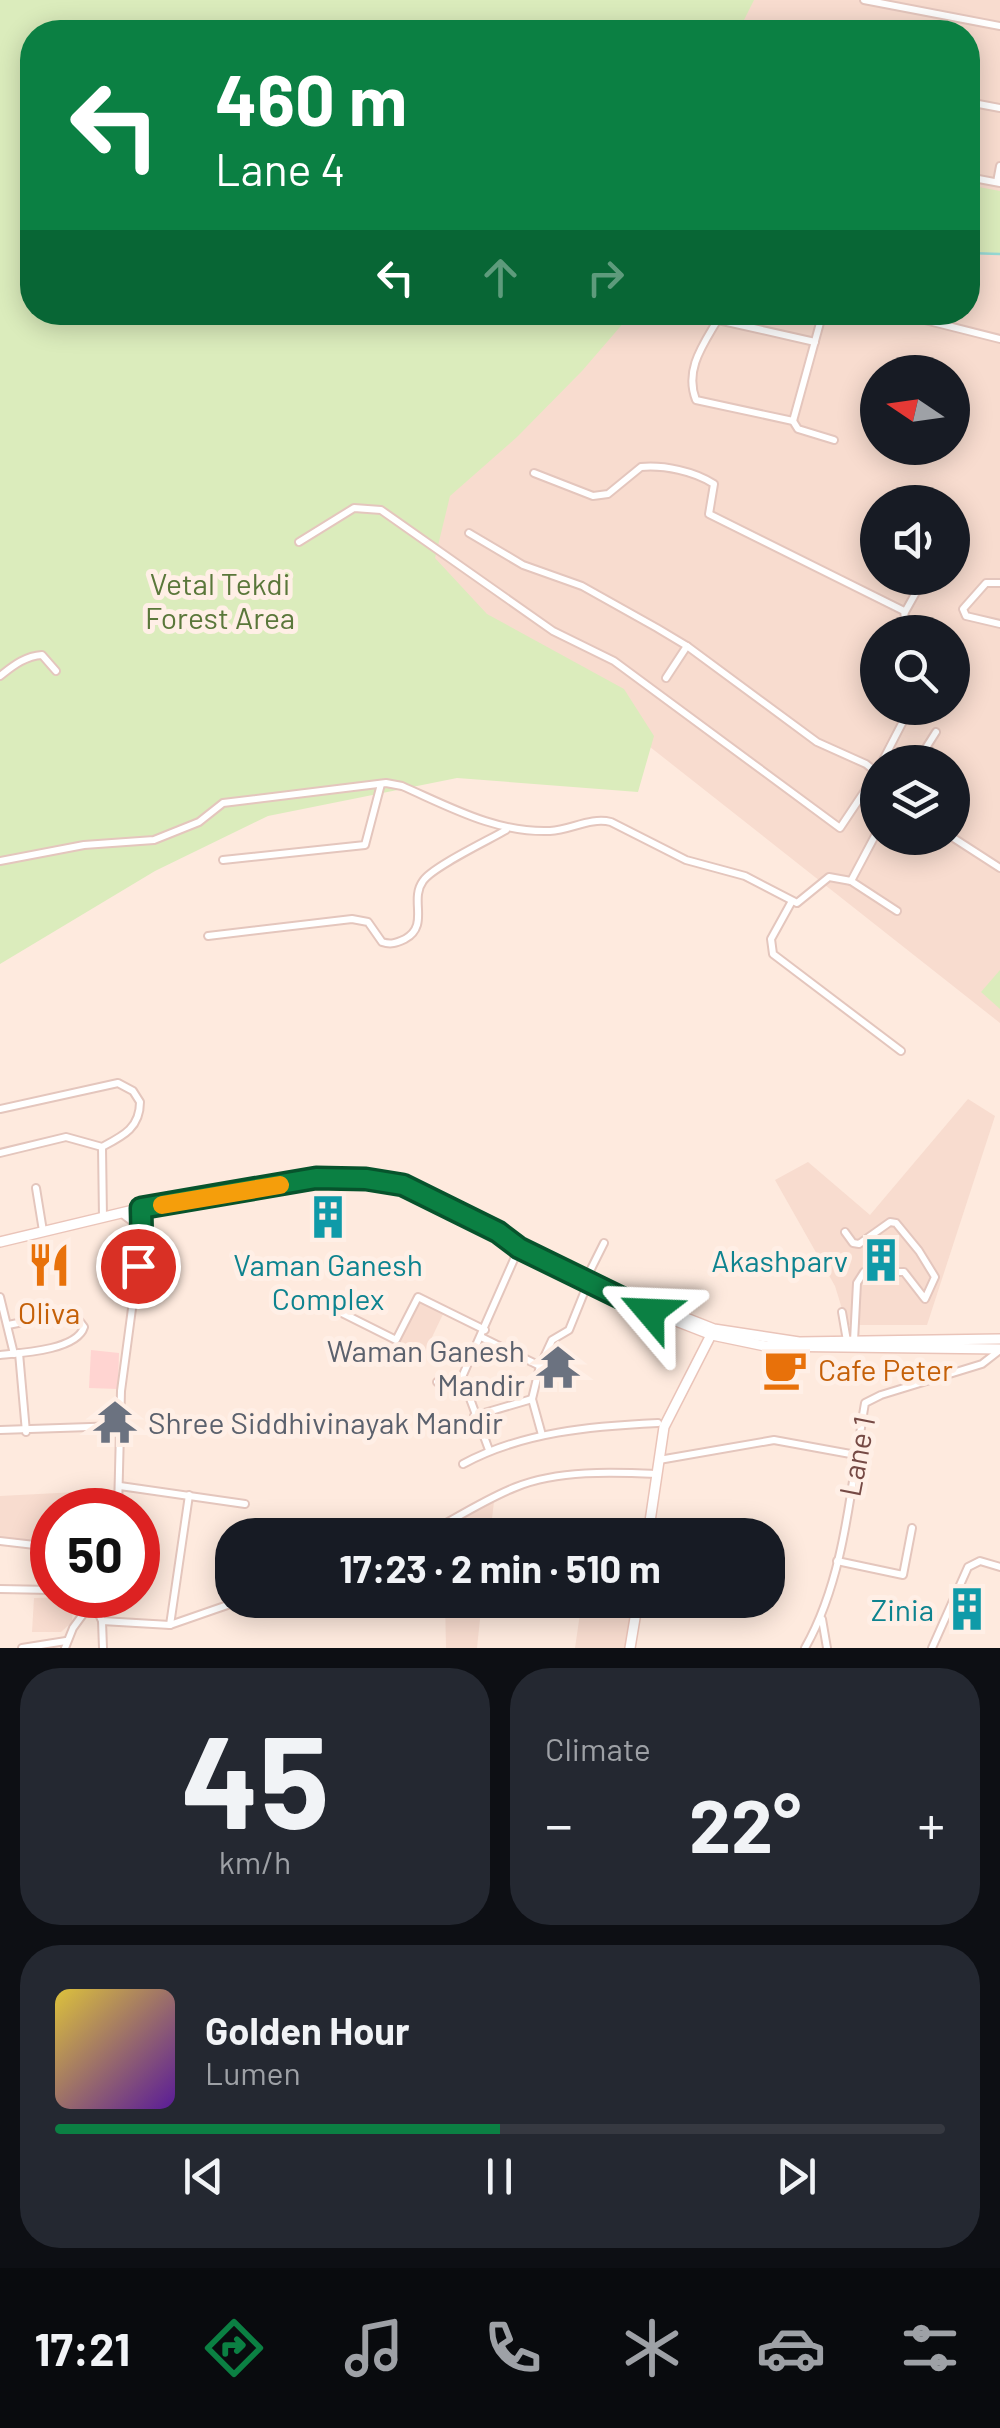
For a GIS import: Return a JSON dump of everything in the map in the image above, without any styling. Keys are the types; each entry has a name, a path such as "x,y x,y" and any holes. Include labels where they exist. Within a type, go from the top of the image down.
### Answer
{"main road":[{"path":"0,1242 141,1208 316,1178 366,1179 403,1185 588,1279"},
{"path":"498,1232 519,1248 713,1332 795,1349 1000,1349"},
{"path":"713,1332 766,1339 1000,1339"},
{"path":"651,1518 664,1427 713,1332"},
{"path":"630,1648 635,1618"}],"street":[{"path":"864,0 969,20"},
{"path":"998,183 1000,166"},
{"path":"715,325 693,368 696,400 793,421 798,429 834,440"},
{"path":"753,325 815,342"},
{"path":"793,421 820,325"},
{"path":"946,325 1000,338"},
{"path":"534,473 594,496 608,494 640,467 694,474 714,484 709,514 905,612"},
{"path":"299,542 354,508 381,510 553,632 626,670 840,828 860,803"},
{"path":"469,533 523,564 582,586 687,646 817,742 860,761"},
{"path":"1000,583 986,583 962,609 966,616 1000,624"},
{"path":"904,615 914,595"},
{"path":"666,678 687,646"},
{"path":"0,676 37,655 42,655 56,671"},
{"path":"928,745 936,732"},
{"path":"223,860 364,845 381,784"},
{"path":"0,861 84,845 154,840 199,822 222,803 381,784 402,786 507,829 553,831 602,820 611,822 686,860 745,876 792,900 802,902 829,877 851,881 897,910"},
{"path":"208,936 352,919 368,922 382,942 390,944 409,936 419,923 418,896 424,879 507,829"},
{"path":"970,849 1000,868"},
{"path":"851,881 865,855"},
{"path":"792,900 771,938 773,954 901,1051"},
{"path":"0,1108 118,1082 133,1091 140,1102 135,1125 102,1147 66,1138 0,1154"},
{"path":"102,1147 103,1218"},
{"path":"36,1188 43,1232"},
{"path":"141,1208 142,1250 121,1391 120,1486 245,1504"},
{"path":"120,1213 133,1222 134,1250 139,1256"},
{"path":"845,1232 853,1243 859,1244 890,1222 896,1224 920,1251 935,1277 925,1299 904,1272 864,1272 856,1283 850,1341"},
{"path":"542,1435 532,1399 540,1366 552,1340 569,1330 604,1243"},
{"path":"489,1450 462,1377 519,1248"},
{"path":"0,1297 16,1353 26,1432"},
{"path":"318,1301 396,1340 418,1297 540,1366"},
{"path":"842,1312 850,1341"},
{"path":"0,1355 69,1344 81,1336 82,1320 68,1313 8,1325"},
{"name":"Lane 1","path":"805,1648 822,1618 837,1562 865,1403 982,1364 1000,1349"},
{"path":"437,1382 462,1377"},
{"path":"474,1416 532,1399"},
{"path":"464,1464 489,1450 542,1435 658,1423"},
{"path":"0,1430 120,1426"},
{"path":"659,1460 774,1440 856,1456"},
{"path":"457,1518 514,1488 554,1476 657,1474"},
{"path":"170,1625 189,1496"},
{"path":"837,1562 903,1575 912,1528"},
{"path":"0,1540 30,1544"},
{"path":"932,1648 968,1568 980,1561 1000,1567"},
{"path":"0,1589 30,1590"},
{"path":"102,1621 170,1625 215,1609"},
{"path":"22,1648 66,1645 83,1618"},
{"path":"101,1618 103,1648"},
{"path":"822,1618 826,1648"}],"shaded area":[{"path":"727,0 1000,0 1000,1023 394,545 577,325 980,325 980,20 719,20"},
{"name":"Akashparv","path":"968,1099 995,1116 927,1325 847,1325 835,1286 775,1180 808,1162 870,1215"},
{"path":"417,1299 444,1312 424,1354 398,1342"},
{"path":"91,1350 119,1353 118,1389 89,1388"},
{"path":"30,1494 30,1542 0,1540 0,1496"},
{"path":"494,1502 492,1518 454,1518"},
{"path":"33,1618 72,1618 61,1632 32,1632"},
{"path":"445,1618 480,1618 477,1648 446,1648"},
{"path":"579,1618 629,1618 625,1648 575,1648"}],"green space":[{"name":"Vetal Tekdi Forest Area","path":"0,0 754,0 744,20 20,20 20,325 622,325 517,437 450,496 435,558 487,614 624,689 654,736 638,792 457,778 268,816 155,871 0,964"},
{"path":"980,187 1000,191 1000,253 980,252"},
{"path":"1000,970 1000,1009 981,992"}],"waterway":[{"path":"980,253 1000,254"}],"slow traffic":[{"path":"162,1205 280,1185"}],"place":[{"name":"Vaman Ganesh Complex","path":"328,1217"},
{"name":"Akashparv","path":"881,1260"},
{"name":"Oliva","path":"49,1265"},
{"name":"Waman Ganesh Mandir","path":"558,1367"},
{"name":"Cafe Peter","path":"785,1369"},
{"name":"Shree Siddhivinayak Mandir","path":"115,1422"},
{"name":"Zinia","path":"967,1609"}],"route":[{"path":"138,1266 142,1250 141,1208 316,1178 366,1179 403,1185 650,1312"}]}
